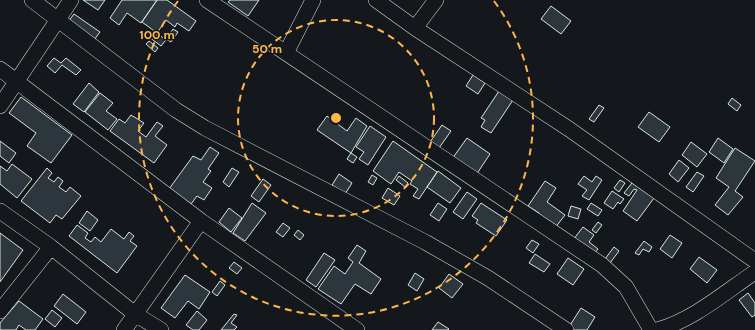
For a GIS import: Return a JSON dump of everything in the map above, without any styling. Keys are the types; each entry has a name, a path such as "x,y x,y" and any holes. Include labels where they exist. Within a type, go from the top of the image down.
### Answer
{"street":[{"path":"32,0 176,110 205,128 425,242 488,278 566,330"},
{"path":"0,106 71,0"},
{"path":"207,0 615,275 626,287 651,330"},
{"path":"286,53 314,0"},
{"path":"376,0 415,28 569,129 755,261"},
{"path":"415,28 436,0"},
{"path":"0,69 201,221 357,330"},
{"path":"0,211 51,247 135,314 161,330"},
{"path":"124,330 201,221"},
{"path":"0,311 51,247"},
{"path":"657,330 671,326 688,317 755,272"}],"building":[{"path":"83,0 105,0 98,10"},
{"path":"122,0 157,0 141,23 127,13 119,25 110,18"},
{"path":"157,0 167,0 196,21 189,31 177,23 175,27 166,20 157,33 142,22"},
{"path":"230,0 259,0 248,16 228,2"},
{"path":"551,6 571,21 561,34 541,19"},
{"path":"74,14 100,32 94,40 68,22"},
{"path":"173,29 178,32 171,42 166,39"},
{"path":"154,31 166,40 161,46 149,37"},
{"path":"149,41 158,48 155,52 146,44"},
{"path":"54,58 61,63 66,58 81,70 76,75 62,65 55,73 47,66"},
{"path":"473,75 485,83 478,94 466,86"},
{"path":"89,83 99,92 84,112 73,104"},
{"path":"499,91 513,100 491,133 481,127 485,120 481,118"},
{"path":"100,93 113,103 106,111 117,119 108,130 85,112"},
{"path":"21,97 72,135 51,163 27,146 36,133 9,113"},
{"path":"732,98 741,105 737,111 728,104"},
{"path":"599,105 604,108 594,122 589,119"},
{"path":"649,112 670,127 659,142 638,127"},
{"path":"131,115 144,123 138,131 146,137 157,122 163,126 155,136 167,145 154,163 110,131 119,119 125,123"},
{"path":"327,116 347,131 356,118 367,126 351,153 317,130"},
{"path":"442,125 451,131 439,148 430,142"},
{"path":"370,126 386,137 368,165 359,159 364,152 356,147"},
{"path":"467,138 490,154 476,175 452,159"},
{"path":"718,138 733,149 724,163 709,152"},
{"path":"0,141 16,153 9,163 0,156"},
{"path":"393,141 437,172 419,199 413,196 418,189 410,184 412,181 399,172 391,184 373,171"},
{"path":"691,142 707,154 697,167 682,155"},
{"path":"210,147 219,153 208,169 211,171 203,182 212,188 204,200 197,196 191,204 169,189 193,156 201,160"},
{"path":"735,148 755,161 735,191 743,197 728,215 715,205 729,187 716,178"},
{"path":"351,153 357,157 353,163 347,159"},
{"path":"679,160 689,168 678,182 669,174"},
{"path":"12,164 32,179 17,198 0,184 0,166 7,171"},
{"path":"47,168 52,173 48,178 54,182 58,177 63,181 59,187 66,192 70,187 81,196 62,219 56,215 50,223 21,201"},
{"path":"232,168 239,172 229,187 223,182"},
{"path":"438,171 461,188 450,203 427,187"},
{"path":"697,172 704,176 693,192 686,187"},
{"path":"339,174 352,183 345,194 332,185"},
{"path":"372,175 377,178 373,185 368,182"},
{"path":"399,176 408,183 405,187 396,180"},
{"path":"584,176 592,182 596,176 602,180 589,200 582,196 587,190 578,184"},
{"path":"263,179 271,185 259,202 251,196"},
{"path":"620,180 625,183 619,192 614,188"},
{"path":"545,181 556,188 547,202 565,215 555,228 537,216 539,213 528,206"},
{"path":"632,183 654,198 637,221 623,211 637,190 634,189 629,196 624,193"},
{"path":"388,188 400,196 394,205 382,198"},
{"path":"612,191 624,199 620,204 618,202 613,209 604,203"},
{"path":"467,192 477,199 463,219 453,212"},
{"path":"252,203 266,213 245,241 233,233"},
{"path":"438,203 447,209 439,221 430,215"},
{"path":"481,203 507,220 496,236 476,223 478,220 472,216"},
{"path":"591,203 602,210 598,216 587,209"},
{"path":"571,206 581,209 578,219 568,216"},
{"path":"229,208 242,218 231,232 219,222"},
{"path":"87,211 98,220 90,231 79,223"},
{"path":"598,222 602,225 596,233 592,230"},
{"path":"283,223 290,228 283,237 276,232"},
{"path":"77,225 88,233 85,238 91,242 95,237 101,242 111,229 124,239 129,232 134,236 130,241 137,246 117,273 69,236"},
{"path":"583,227 594,235 589,242 598,249 593,255 573,240"},
{"path":"298,230 304,235 300,240 294,235"},
{"path":"0,233 23,250 0,282"},
{"path":"670,235 682,243 672,258 660,249"},
{"path":"532,240 539,244 533,253 526,248"},
{"path":"644,241 652,247 649,252 643,249 639,255 635,253"},
{"path":"357,245 366,251 359,263 381,279 371,294 355,284 341,304 318,289 334,266 345,274 353,262 348,258"},
{"path":"614,247 619,251 610,263 605,259"},
{"path":"324,253 335,260 316,287 306,280"},
{"path":"535,254 550,264 544,272 529,263"},
{"path":"699,257 717,270 707,283 690,269"},
{"path":"568,258 584,269 573,285 557,274"},
{"path":"234,262 242,268 237,274 229,268"},
{"path":"415,273 424,279 417,291 408,285"},
{"path":"449,274 463,284 452,298 439,288"},
{"path":"185,275 210,292 199,309 188,301 175,318 161,308"},
{"path":"220,281 225,285 217,296 212,292"},
{"path":"748,293 755,303 755,315 752,317 739,300"},
{"path":"63,294 86,312 77,324 54,306"},
{"path":"19,301 43,319 35,330 26,330 19,325 16,330 0,330 0,323"},
{"path":"581,308 595,317 587,330 567,330"},
{"path":"52,310 62,318 55,327 45,319"},
{"path":"197,311 207,320 199,330 193,330 186,325"},
{"path":"234,314 237,315 231,323 237,327 234,330 221,330"},
{"path":"438,322 449,329 432,330"}]}
